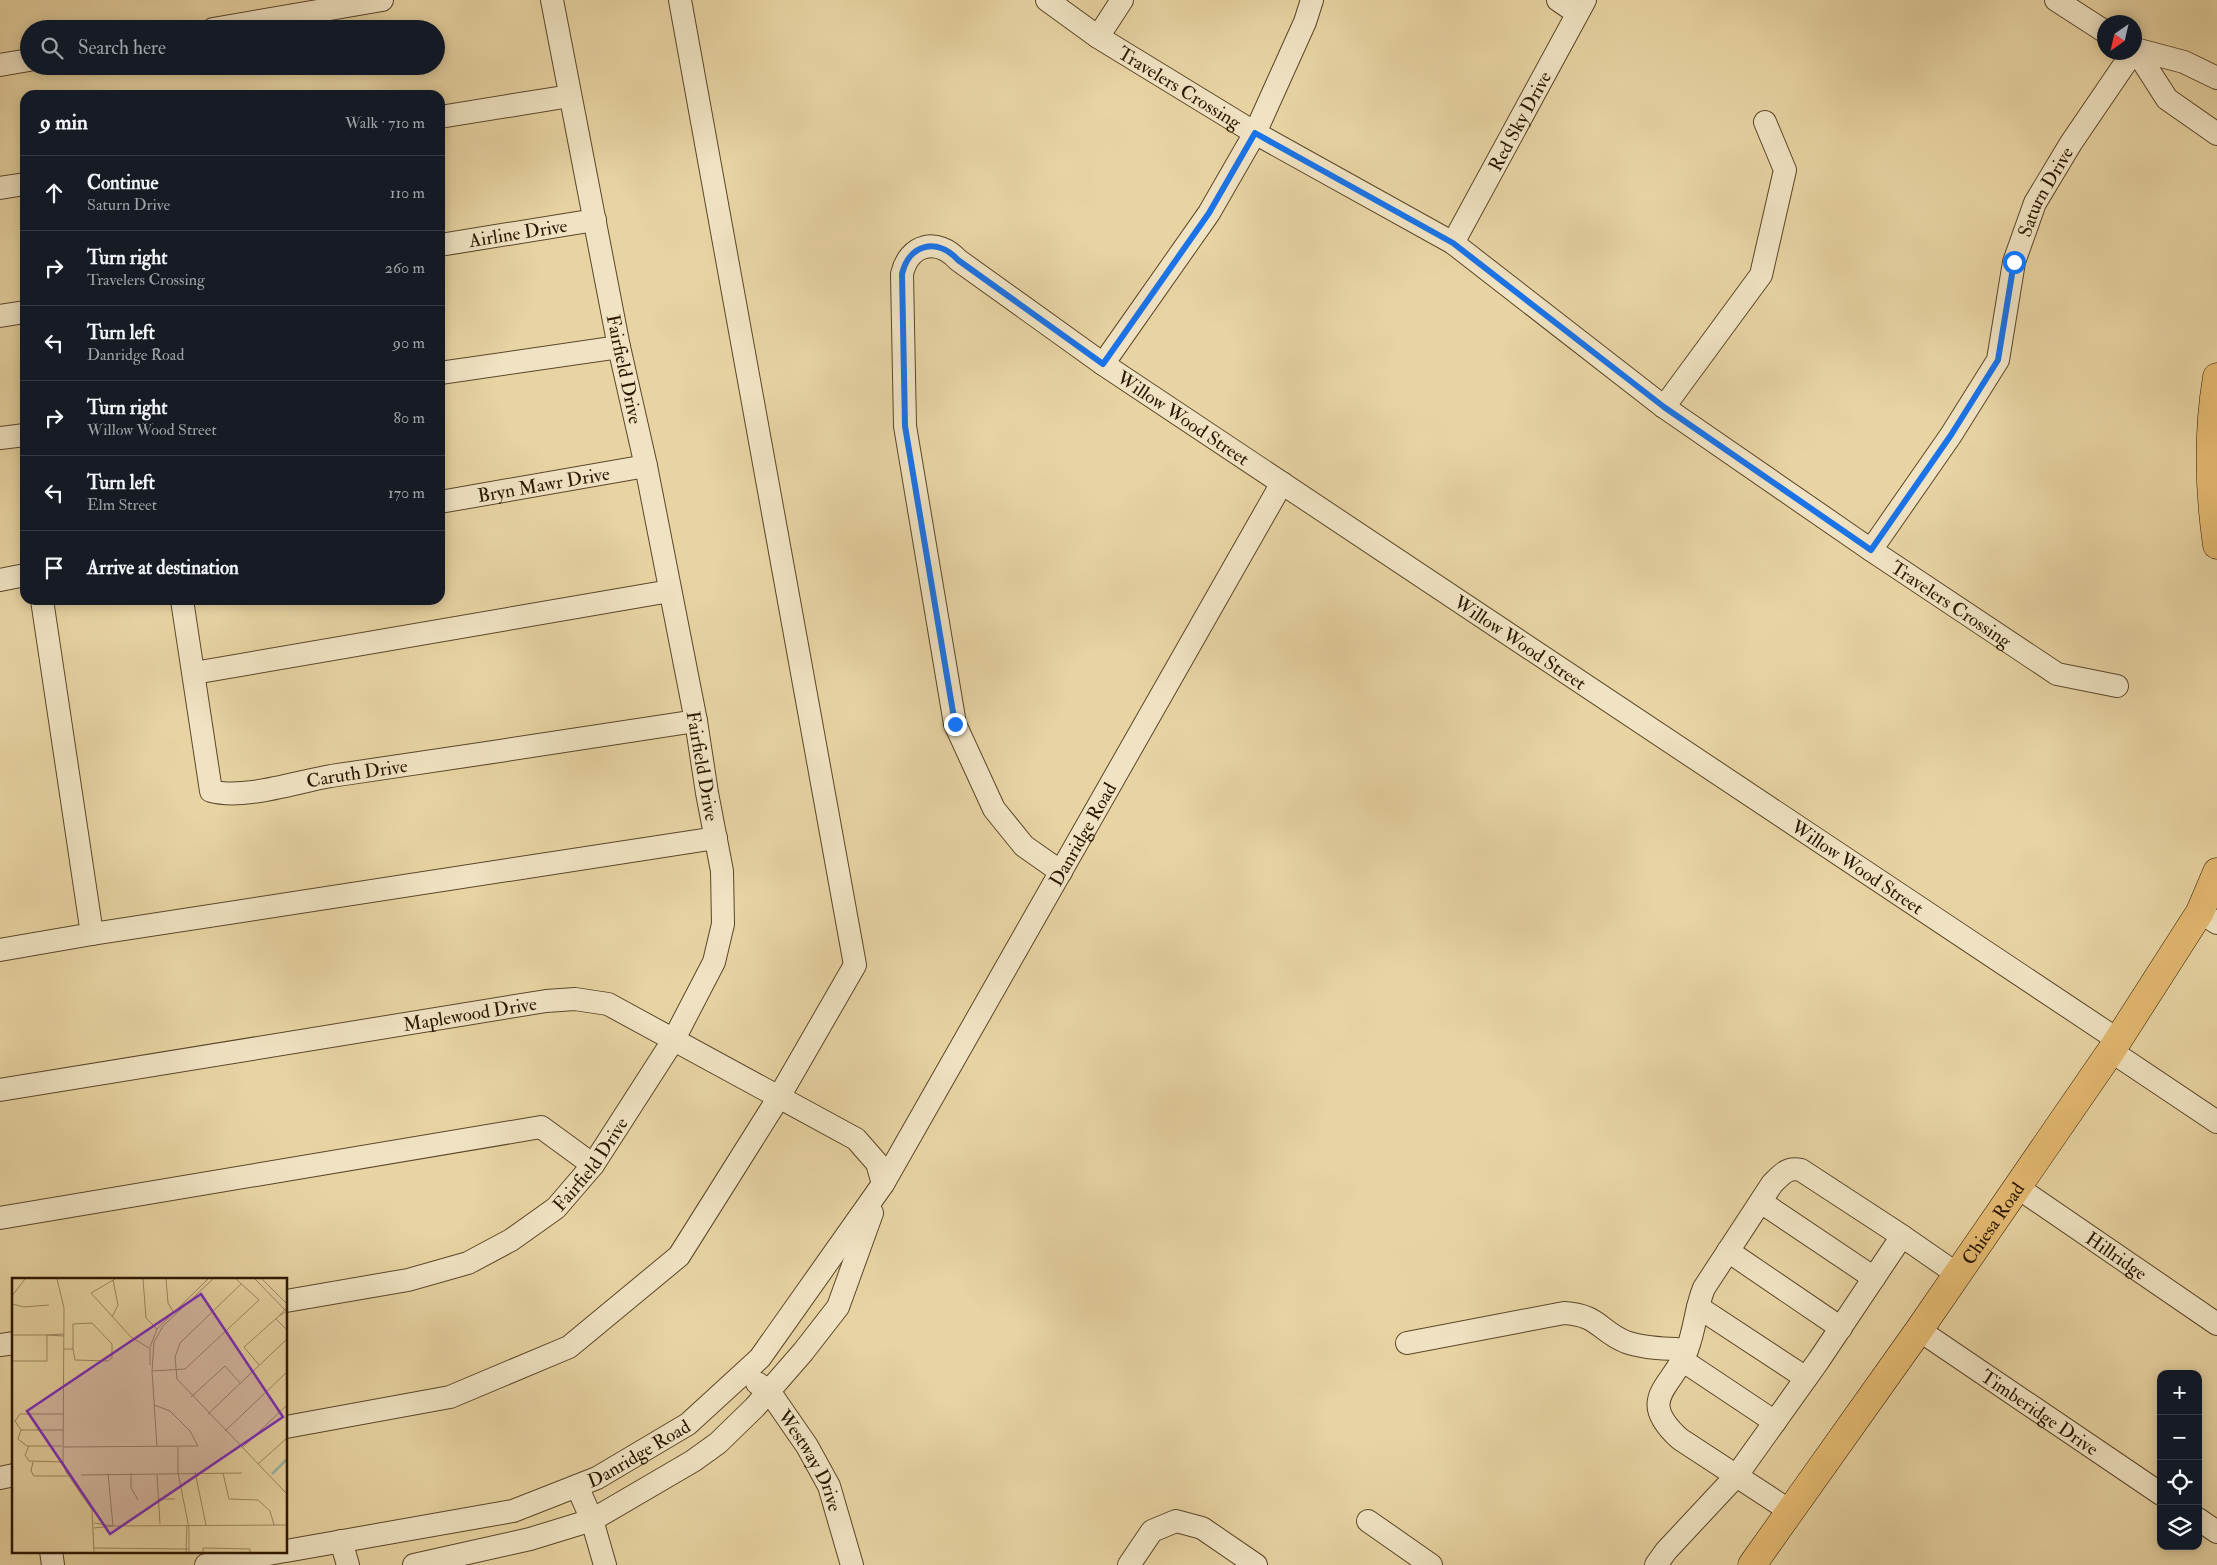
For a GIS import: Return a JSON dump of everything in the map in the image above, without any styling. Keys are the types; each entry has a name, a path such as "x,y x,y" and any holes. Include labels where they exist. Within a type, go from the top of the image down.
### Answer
{"main road":[{"path":"2217,377 2211,412 2212,500 2217,541"},
{"name":"Chiesa Road","path":"1752,1565 1918,1330 2115,1045 2209,918 2217,872"}],"street":[{"path":"265,20 382,0"},
{"name":"Fairfield Drive","path":"288,1301 408,1280 468,1262 511,1240 556,1208 593,1165 674,1039 714,962 723,924 722,871 696,721 646,466 619,347 552,0"},
{"path":"288,1427 450,1397 569,1347 679,1256 779,1097 855,965 680,0"},
{"name":"Travelers Crossing","path":"1047,0 1098,37 1255,133 1453,243 1664,407 1871,550 2057,674 2117,686"},
{"path":"1098,37 1122,0"},
{"path":"1103,364 1209,213 1255,133 1305,22 1312,0"},
{"path":"1558,0 1581,6"},
{"path":"2056,0 2097,26"},
{"name":"Red Sky Drive","path":"1453,243 1581,6"},
{"path":"2142,52 2184,62 2217,78"},
{"name":"Saturn Drive","path":"1871,550 1951,435 1998,360 2014,262 2035,204 2071,143 2127,60"},
{"path":"2141,60 2167,99 2217,134"},
{"path":"0,65 20,62"},
{"path":"445,116 570,96"},
{"path":"1664,407 1761,276 1785,170 1765,122"},
{"path":"0,188 20,185"},
{"name":"Airline Drive","path":"445,244 595,220"},
{"name":"Willow Wood Street","path":"1061,872 1024,846 994,809 955,724 905,426 902,274 909,257 925,247 934,246 952,253 966,266 1103,364 2115,1045 2217,1122"},
{"path":"0,316 20,313"},
{"path":"445,372 619,347"},
{"path":"0,438 20,436"},
{"name":"Bryn Mawr Drive","path":"445,501 646,466"},
{"name":"Danridge Road","path":"288,1551 513,1511 597,1478 688,1424 760,1358 883,1184 1282,483"},
{"path":"0,580 20,576"},
{"path":"194,673 670,591"},
{"path":"43,605 92,934"},
{"name":"Caruth Drive","path":"183,605 211,792 222,794 242,793 319,778 696,721"},
{"path":"0,950 92,934 716,838"},
{"name":"Maplewood Drive","path":"0,1090 546,1001 575,999 608,1004 856,1139 877,1163 883,1184"},
{"path":"0,1218 541,1127 593,1165"},
{"path":"1790,1511 1737,1474 1680,1440 1664,1425 1658,1413 1660,1398 1665,1384 1685,1355 1704,1288 1772,1184 1783,1172 1792,1168 1801,1170 1957,1274"},
{"name":"Danridge Road","path":"414,1565 466,1559 592,1520 693,1461 718,1443 769,1391 803,1352 838,1307 883,1184"},
{"name":"Hillridge","path":"2017,1187 2217,1324"},
{"path":"1761,1202 1874,1278"},
{"path":"1656,1565 1666,1551 1737,1474 1841,1328 1902,1236"},
{"path":"1728,1251 1841,1328"},
{"path":"1698,1307 1806,1378"},
{"path":"1407,1343 1564,1313 1586,1316 1615,1337 1628,1342 1685,1355 1775,1422"},
{"name":"Timberidge Drive","path":"1918,1330 2157,1491"},
{"name":"Westway Drive","path":"744,1374 769,1391 808,1446 829,1486 852,1565"},
{"path":"577,1486 592,1520 605,1565"},
{"path":"1129,1565 1152,1532 1176,1521 1202,1528 1256,1565"},
{"path":"1368,1521 1431,1565"},
{"path":"2202,1522 2217,1532"},
{"path":"341,1542 348,1565"},
{"path":"51,1552 53,1565"},
{"name":"Danridge Road","path":"206,1565 279,1552"}],"route":[{"path":"955,724 905,426 902,274 904,265 909,257 925,247 944,248 952,253 958,260 1103,364 1209,213 1255,133 1453,243 1664,407 1871,550 1951,435 1998,360 2014,262"}]}
